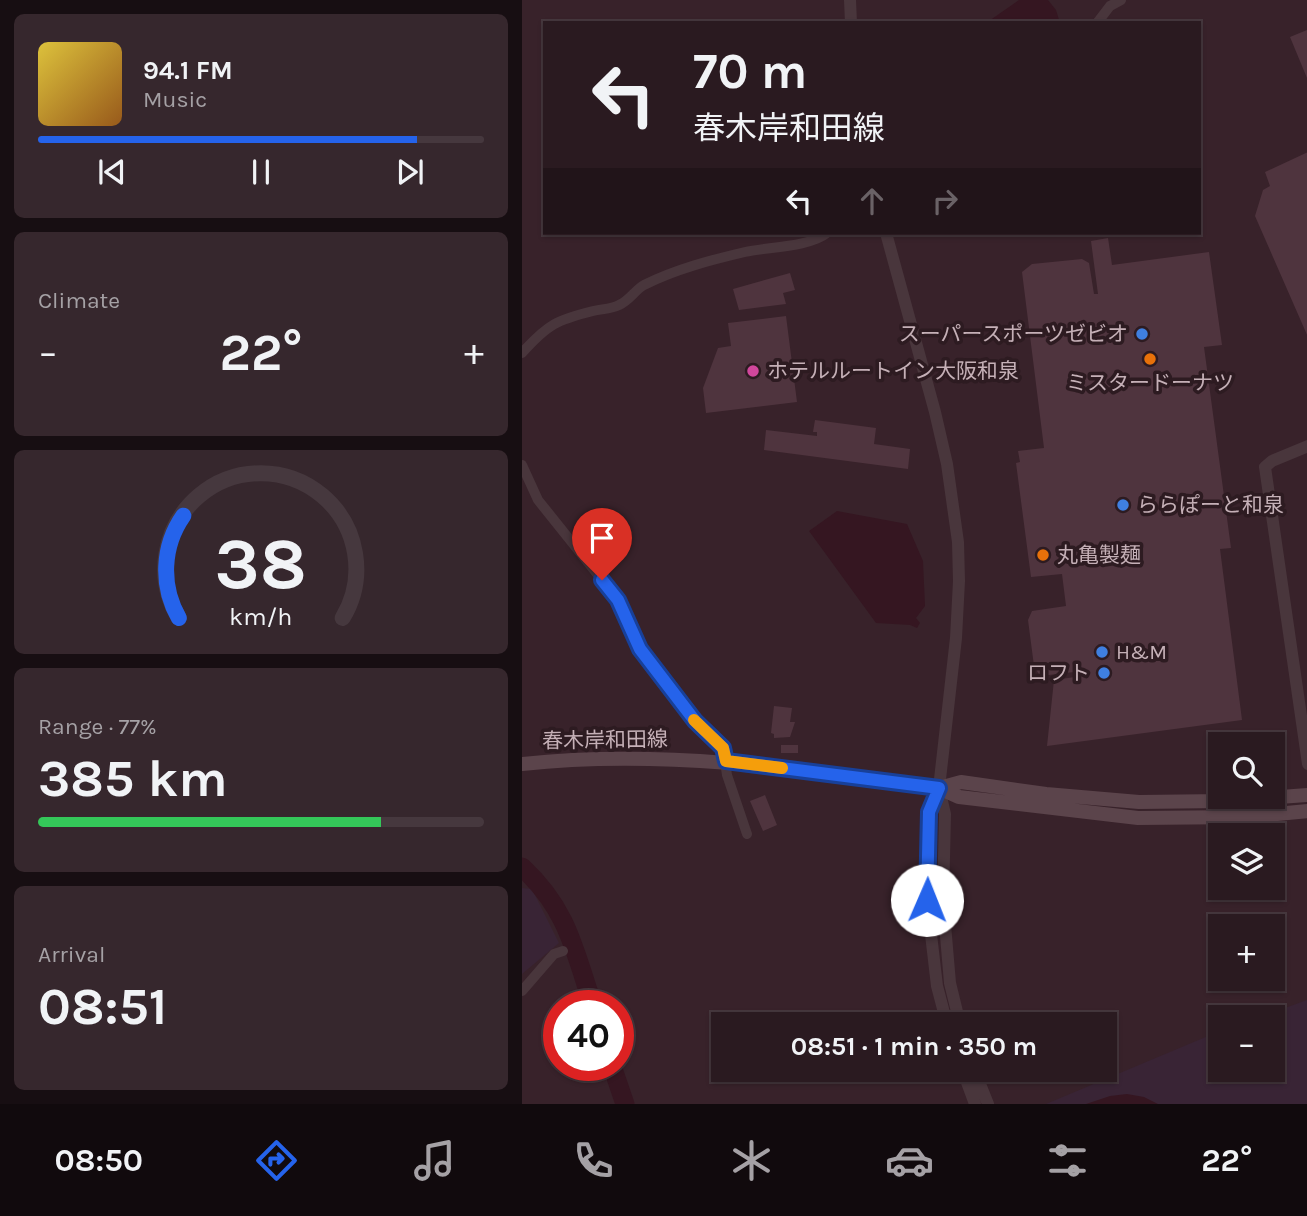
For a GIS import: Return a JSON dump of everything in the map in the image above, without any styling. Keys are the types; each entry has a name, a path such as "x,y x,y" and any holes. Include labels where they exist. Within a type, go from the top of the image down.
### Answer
{"main road":[{"name":"春木岸和田線","path":"522,764 617,757 726,761 939,788 959,797 1138,818 1245,817 1308,811"},
{"name":"春木岸和田線","path":"939,788 961,782 1046,794 1139,802 1223,802 1308,795"}],"street":[{"path":"850,0 851,21"},
{"path":"1099,21 1110,6 1121,0"},
{"path":"522,352 542,330 556,321 620,305 641,287 672,272 748,252 776,250 824,235"},
{"path":"887,235 936,412 947,464 958,541 956,638 939,788 929,812 927,900 937,986 944,1012"},
{"path":"1308,446 1272,461 1265,467 1308,764"},
{"path":"522,465 532,492 618,600 640,649 695,721 723,748 727,775 747,834"},
{"path":"939,788 945,814 943,901 950,983 957,1012"},
{"path":"522,991 554,954 563,951"},
{"path":"967,1082 975,1104"},
{"path":"979,1082 988,1104"}],"shaded area":[{"path":"1019,0 1048,0 1056,10 1059,21 989,21"},
{"path":"837,511 907,524 923,561 925,606 916,618 920,623 917,628 910,625 876,623 809,531"},
{"path":"522,888 532,889 559,943 522,974"},
{"path":"1307,1000 1307,1104 1046,1104 1098,1082 1117,1082 1117,1074 1208,1036 1208,1082 1285,1082 1285,1008"},
{"path":"1127,1094 1144,1097 1158,1104 1086,1104 1110,1096"}],"building":[{"path":"1307,30 1307,78 1290,37"},
{"path":"1308,152 1308,337 1255,216 1263,190 1270,186 1265,172"},
{"name":"ららぽーと和泉","path":"1108,238 1112,265 1209,252 1222,345 1204,347 1231,548 1220,549 1242,720 1047,746 1054,680 1075,677 1074,672 1040,676 1034,666 1028,620 1032,611 1066,606 1062,574 1031,577 1016,463 1020,462 1018,451 1044,448 1022,272 1032,264 1082,259 1089,263 1094,294 1098,294 1091,241"},
{"path":"790,273 795,290 783,293 786,304 739,310 733,289"},
{"path":"786,316 797,402 706,413 703,388 718,348 731,346 728,323"},
{"path":"815,420 876,428 874,444 910,449 908,469 764,450 766,430 817,436 817,432 813,432"},
{"path":"774,706 792,708 790,722 795,722 790,737 774,738 771,733"},
{"path":"781,745 798,745 798,753 781,753"},
{"path":"765,795 777,825 763,831 750,801"}],"waterway":[{"path":"522,867 560,915 588,990"},
{"path":"617,1081 625,1104"}],"slow traffic":[{"path":"694,720 723,748 726,761 782,768"}],"place":[{"name":"スーパースポーツゼビオ","path":"1142,334"},
{"name":"ミスタードーナツ","path":"1150,359"},
{"name":"ホテルルートイン大阪和泉","path":"753,371"},
{"name":"ららぽーと和泉","path":"1123,505"},
{"name":"丸亀製麺","path":"1043,555"},
{"name":"H&M","path":"1102,652"},
{"name":"ロフト","path":"1104,673"}],"route":[{"path":"602,580 618,600 640,649 695,721 723,748 726,761 939,788 929,812 927,900"}]}
